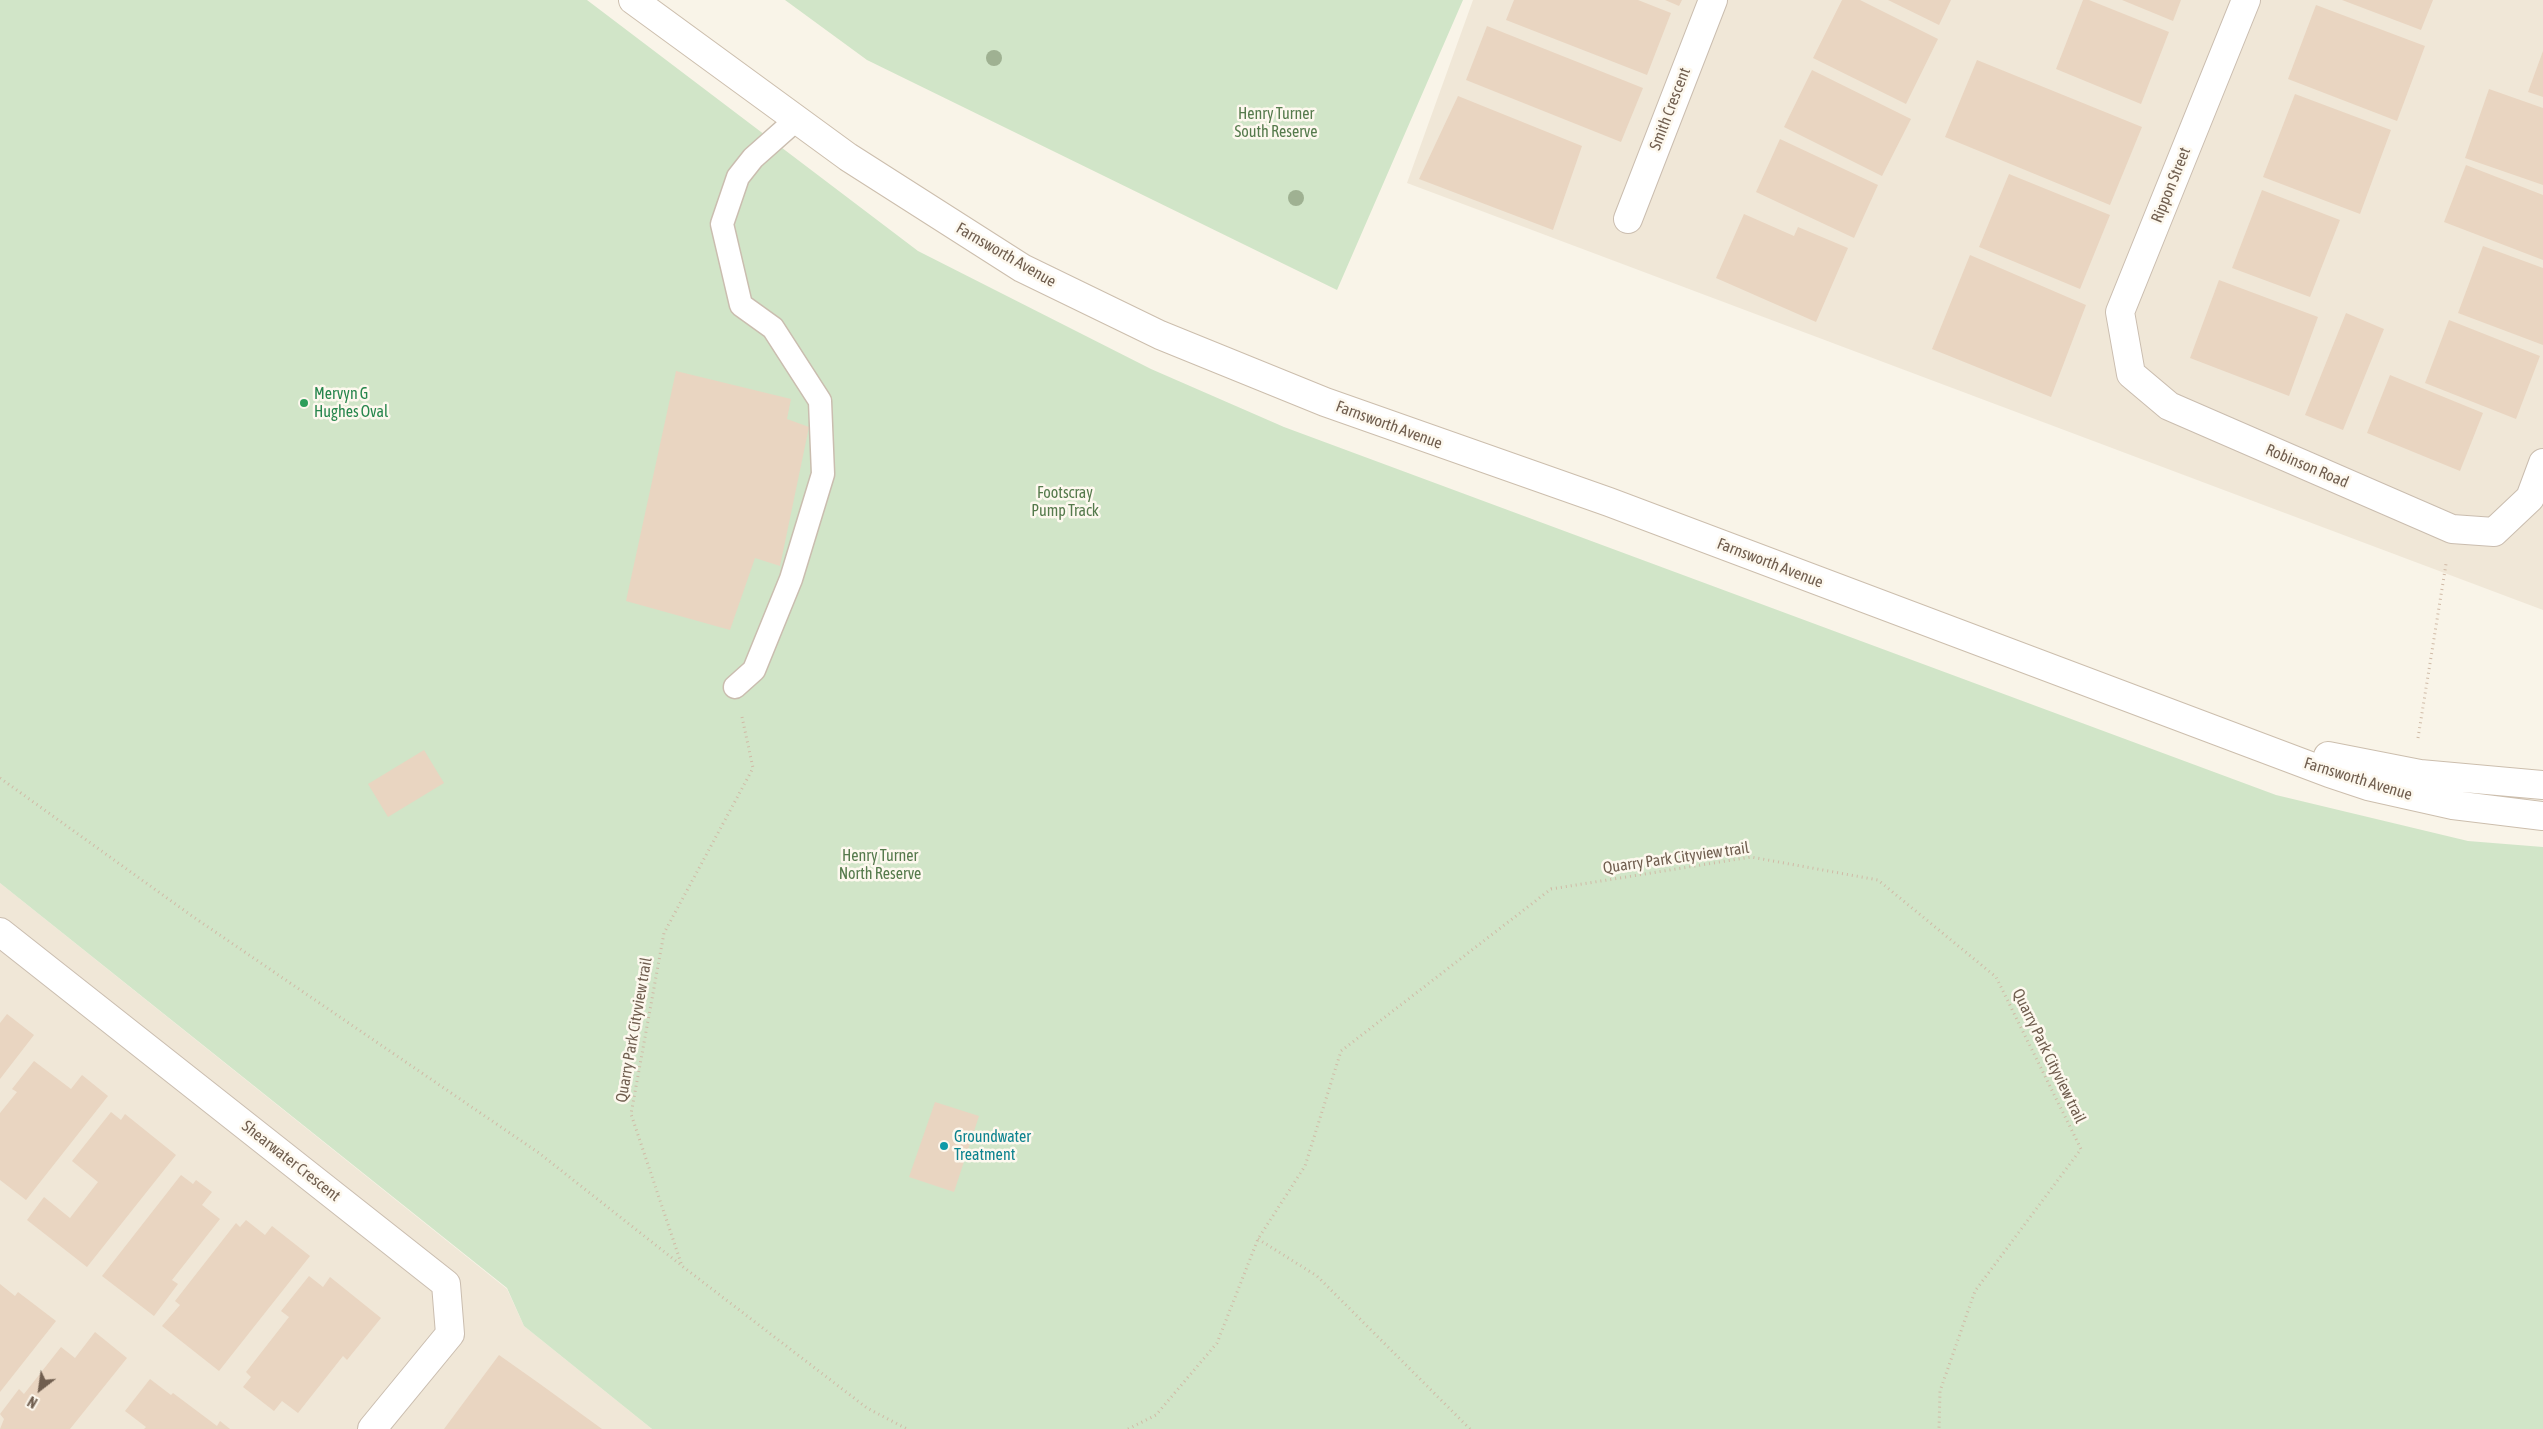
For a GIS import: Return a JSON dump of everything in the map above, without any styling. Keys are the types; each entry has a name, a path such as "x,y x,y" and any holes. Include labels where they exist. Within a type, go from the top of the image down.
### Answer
{"main road":[{"name":"Farnsworth Avenue","path":"633,0 848,156 1022,268 1168,339 1325,402 1609,502 2368,786 2453,805 2543,816"},
{"name":"Smith Crescent","path":"1628,219 1713,0"},
{"name":"Rippon Street","path":"2131,374 2120,312 2246,0"},
{"name":"Robinson Road","path":"2131,374 2169,406 2452,529 2494,532 2530,498 2543,463"},
{"name":"Farnsworth Avenue","path":"2207,727 2377,767 2479,781 2543,785"},
{"name":"Shearwater Crescent","path":"0,932 446,1284 450,1334 372,1429"}],"lane":[{"path":"735,687 754,670 791,579 823,474 820,401 773,328 741,304 722,224 738,177 752,158 796,119"}],"path":[{"path":"2417,745 2452,529"},
{"name":"Quarry Park Cityview trail","path":"682,1266 631,1114 664,934 753,768 735,687"},
{"path":"0,778 192,916 539,1153 867,1408 907,1429"},
{"name":"Quarry Park Cityview trail","path":"1128,1429 1156,1415 1217,1343 1258,1238 1305,1166 1341,1051 1551,889 1751,857 1878,880 1996,977 2081,1149 1975,1291 1940,1391 1939,1429"},
{"path":"1258,1238 1317,1276 1470,1429"}],"shaded area":[{"path":"1473,0 2543,0 2543,610 1407,183"},
{"path":"0,883 507,1289 524,1326 652,1429 0,1429"}],"green space":[{"name":"Henry Turner North Reserve","path":"0,0 587,0 918,251 1151,369 1284,427 2276,795 2468,841 2543,847 2543,1429 652,1429 524,1326 507,1288 0,883"},
{"name":"Henry Turner South Reserve","path":"785,0 1463,0 1337,290 867,60"}],"building":[{"path":"1514,0 1638,0 1671,13 1647,75 1506,20"},
{"path":"1665,0 1682,0 1679,6"},
{"path":"1842,0 1860,0 1938,39 1906,104 1813,58"},
{"path":"1888,0 1951,0 1939,25"},
{"path":"2083,0 2089,0 2169,32 2141,104 2056,69"},
{"path":"2122,0 2181,0 2173,21"},
{"path":"2342,0 2433,0 2421,30"},
{"path":"2316,5 2425,46 2397,121 2288,79"},
{"path":"1487,26 1643,88 1621,142 1466,80"},
{"path":"2543,51 2543,97 2528,92"},
{"path":"1977,60 2142,127 2110,205 1945,137"},
{"path":"1812,70 1911,119 1882,176 1784,127"},
{"path":"2489,89 2543,108 2543,185 2465,158"},
{"path":"2295,94 2391,130 2360,214 2263,177"},
{"path":"1458,96 1582,146 1553,230 1419,179"},
{"path":"1780,139 1878,185 1854,238 1756,192"},
{"path":"2466,165 2543,195 2543,260 2444,222"},
{"path":"2009,174 2110,215 2080,289 1979,247"},
{"path":"2262,190 2340,220 2310,297 2232,268"},
{"path":"1744,214 1794,236 1798,227 1848,248 1816,322 1716,278"},
{"path":"2483,246 2543,268 2543,345 2458,313"},
{"path":"1970,255 2086,305 2051,397 1932,349"},
{"path":"2219,280 2318,317 2289,396 2190,358"},
{"path":"2346,313 2384,329 2343,430 2305,415"},
{"path":"2449,320 2540,356 2516,419 2425,383"},
{"path":"676,371 791,399 787,419 809,427 780,566 755,558 730,630 626,601"},
{"path":"2390,375 2483,413 2460,471 2367,433"},
{"path":"424,750 444,783 388,817 368,784"},
{"path":"7,1014 34,1035 0,1079 0,1023"},
{"path":"34,1061 71,1089 82,1075 108,1096 26,1200 0,1180 0,1113 17,1092 12,1089"},
{"name":"Groundwater Treatment","path":"935,1102 979,1116 954,1192 909,1177"},
{"path":"111,1112 121,1120 125,1114 176,1155 87,1267 27,1220 44,1197 70,1218 98,1182 72,1161"},
{"path":"181,1175 193,1184 196,1180 212,1192 202,1205 220,1219 172,1280 178,1284 154,1316 102,1276"},
{"path":"246,1220 265,1235 272,1226 310,1256 219,1371 162,1326 180,1305 175,1301 236,1223 240,1227"},
{"path":"309,1276 323,1287 330,1277 381,1318 347,1360 343,1356 298,1413 282,1401 274,1411 243,1387 251,1377 246,1372 289,1317 281,1311"},
{"path":"0,1284 15,1296 18,1292 56,1321 0,1392"},
{"path":"95,1332 127,1358 70,1429 0,1429 4,1419 0,1414 19,1389 24,1394 61,1347 75,1358"},
{"path":"499,1355 540,1384 602,1429 444,1429"},
{"path":"150,1379 171,1395 173,1393 217,1426 220,1421 230,1429 144,1429 146,1427 125,1411"}],"place":[{"name":"Mervyn G Hughes Oval","path":"304,403"},
{"name":"Groundwater Treatment","path":"944,1146"}],"park label":[{"name":"Footscray Pump Track","path":"1065,502"}]}
